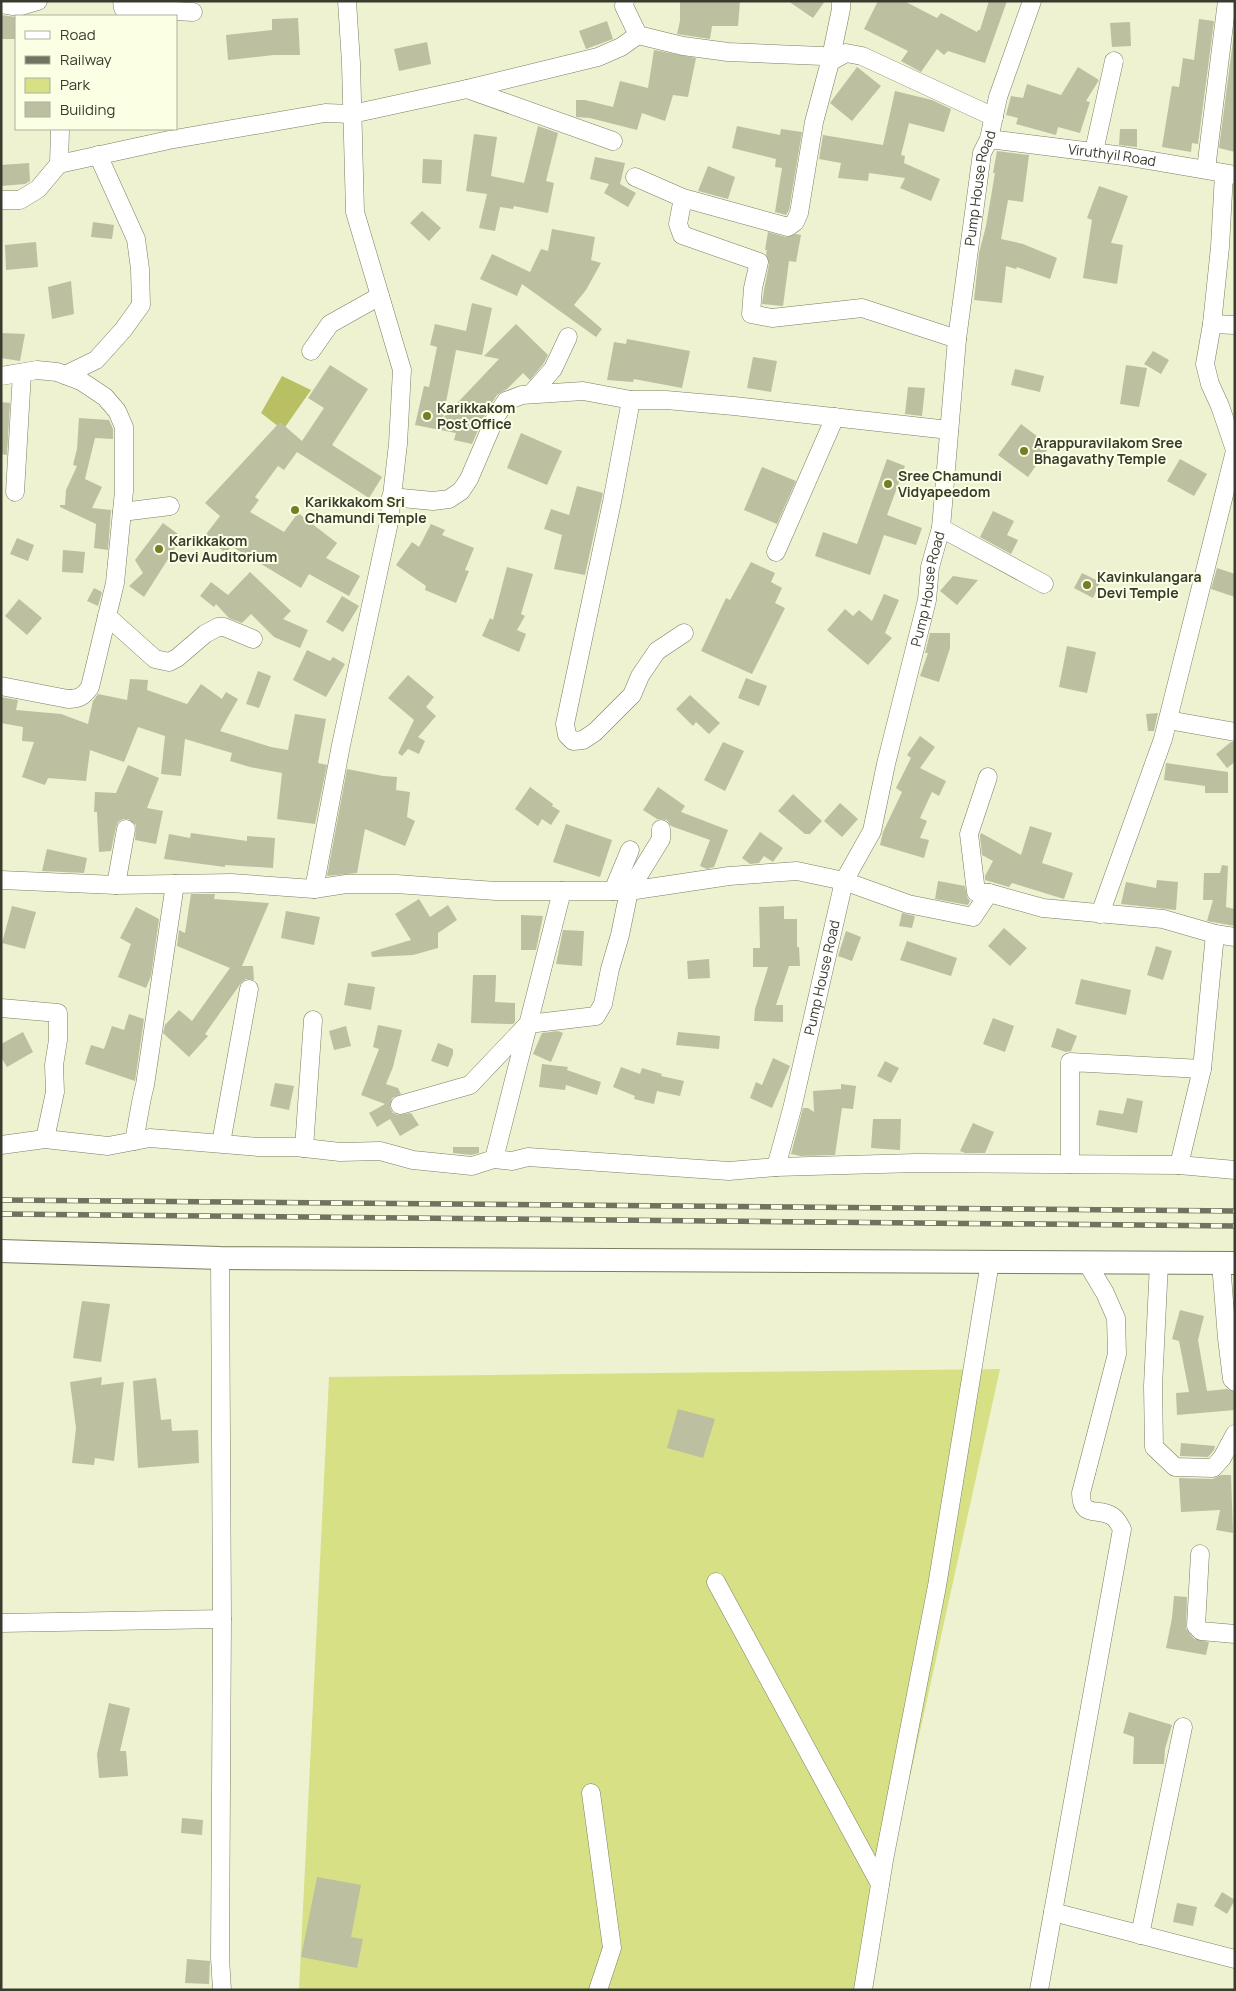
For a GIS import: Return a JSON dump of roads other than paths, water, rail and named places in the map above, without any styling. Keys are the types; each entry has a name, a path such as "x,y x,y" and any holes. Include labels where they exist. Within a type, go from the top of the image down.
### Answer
{"main road":[{"path":"1,1251 220,1258 1228,1263"}],"street":[{"path":"1,4 18,6 40,1 44,15"},
{"path":"122,1 123,8 193,12"},
{"path":"314,890 341,744 389,522 398,444 402,370 355,212 347,1"},
{"path":"624,1 624,6 638,35"},
{"path":"635,177 683,198 778,225 788,227 795,222 799,213 814,122 830,62 841,1"},
{"name":"Pump House Road","path":"776,1167 792,1109 826,953 844,881 872,832 886,764 927,600 930,567 941,528 957,339 982,154 989,138 998,97 1032,1"},
{"path":"1206,169 1227,1"},
{"path":"1,200 20,200 38,189 59,164 169,140 325,113 352,114 467,89 598,57 621,47 638,35 683,46 728,52 822,56 830,62"},
{"path":"830,62 846,53 862,56 994,117"},
{"path":"1094,151 1114,60"},
{"path":"467,89 613,141"},
{"path":"59,164 60,130"},
{"name":"Viruthyil Road","path":"989,138 1094,151 1229,174"},
{"path":"64,375 96,360 123,330 141,305 140,269 136,239 98,155"},
{"path":"1100,914 1163,739 1235,451 1220,406 1210,384 1205,364 1212,324 1229,174"},
{"path":"683,198 678,224 682,235 759,262 753,288 751,314 772,318 862,308 957,339"},
{"path":"311,351 330,324 380,296"},
{"path":"1212,324 1235,325"},
{"path":"531,394 552,369 568,337"},
{"path":"1,376 37,370 64,375 80,381 105,396 117,412 124,427 124,491 114,583 90,687 85,695 77,699 1,686"},
{"path":"16,492 22,372"},
{"path":"392,497 441,500 449,499 461,491 469,479 484,442 501,409 506,402 522,395 583,391 631,400 666,400 949,430"},
{"path":"631,400 612,502 565,724 567,735 573,741 583,740 595,732 632,695 640,676 657,651 684,633"},
{"path":"776,552 835,417"},
{"path":"122,512 170,506"},
{"path":"941,528 1044,584"},
{"path":"107,616 155,659 169,662 177,658 205,634 218,627 224,627 253,639"},
{"path":"1168,720 1235,732"},
{"path":"988,777 969,834 976,892 989,893 1043,908 1163,919 1215,934 1235,936"},
{"path":"116,885 126,829"},
{"path":"621,891 661,839 661,829"},
{"path":"400,1105 470,1084 528,1024 596,1016 603,1004 610,969 620,935 621,891 630,850"},
{"path":"1,880 116,885 231,883 314,890 346,884 396,884 496,890 621,891 728,876 797,871 844,881 908,904 973,917 989,893"},
{"path":"134,1141 139,1121 140,1102 175,884"},
{"path":"494,1159 562,891"},
{"path":"1179,1165 1202,1069 1215,934"},
{"path":"221,1143 249,989"},
{"path":"1,1008 58,1013 58,1040 54,1065 55,1092 45,1139"},
{"path":"304,1148 313,1020"},
{"path":"1070,1164 1070,1062 1202,1069"},
{"path":"1,1145 45,1139 108,1146 150,1138 340,1152 380,1151 413,1160 472,1166 494,1159 512,1161 528,1157 568,1162 632,1163 729,1171 776,1167 916,1163 1179,1165 1235,1170"},
{"path":"220,1258 222,1619 220,1958 222,1990"},
{"path":"863,1990 880,1884 937,1586 990,1262"},
{"path":"1039,1990 1122,1529 1118,1521 1112,1516 1086,1509 1081,1502 1081,1493 1117,1354 1116,1318 1105,1293 1087,1263"},
{"path":"1159,1263 1153,1386 1154,1448 1174,1468 1213,1468 1222,1458 1235,1434"},
{"path":"1228,1263 1227,1338 1232,1379 1235,1382"},
{"path":"1200,1554 1196,1626 1201,1631 1235,1634"},
{"path":"716,1582 880,1884"},
{"path":"1,1623 222,1619"},
{"path":"1140,1935 1182,1727"},
{"path":"591,1793 612,1948 598,1990"},
{"path":"1053,1912 1235,1959"}],"railway":[{"path":"1,1200 1235,1211"},
{"path":"1,1214 1235,1226"}],"place":[{"name":"Karikkakom Post Office","path":"427,416"},
{"name":"Arappuravilakom Sree Bhagavathy Temple","path":"1024,451"},
{"name":"Sree Chamundi Vidyapeedom","path":"888,484"},
{"name":"Karikkakom Sri Chamundi Temple","path":"295,510"},
{"name":"Karikkakom Devi Auditorium","path":"159,549"},
{"name":"Kavinkulangara Devi Temple","path":"1087,585"}]}
